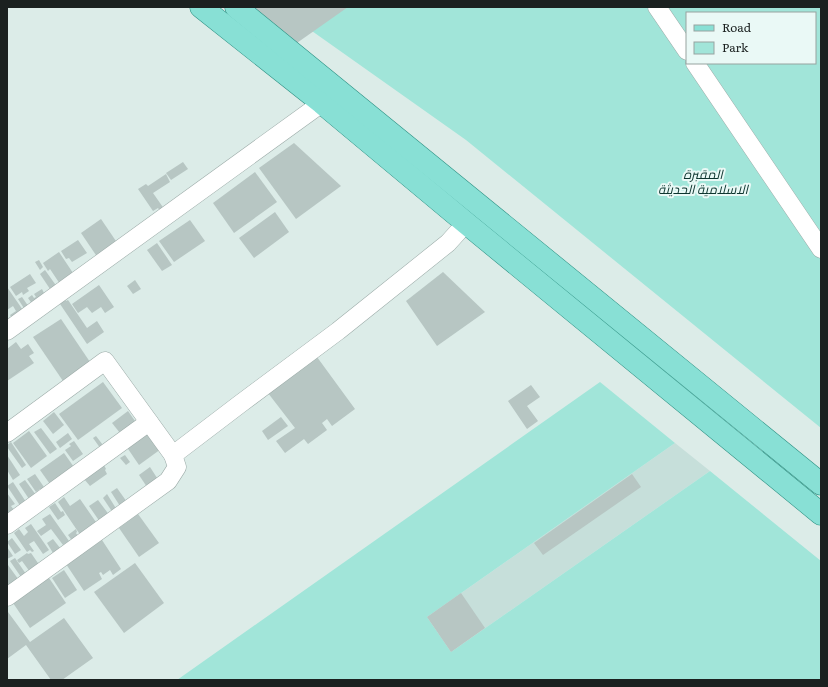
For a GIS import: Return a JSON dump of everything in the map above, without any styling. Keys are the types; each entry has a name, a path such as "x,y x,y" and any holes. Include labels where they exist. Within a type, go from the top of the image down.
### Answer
{"main road":[{"path":"201,7 322,104 821,514"},
{"path":"236,7 821,484"}],"street":[{"path":"657,7 686,50"},
{"path":"696,64 821,249"},
{"path":"7,331 322,104"},
{"path":"173,455 375,302 448,243 466,223"},
{"path":"7,433 105,361 173,455 177,467 168,481 7,597"},
{"path":"7,525 149,422"}],"shaded area":[{"path":"675,443 710,471 451,652 427,617"}],"green space":[{"name":"المقبرة الاسلامية الحديثة","path":"278,7 821,7 821,428 466,140"},
{"path":"600,382 675,443 427,617 451,652 710,471 821,561 821,680 177,680"}],"building":[{"path":"251,7 348,7 294,45"},
{"path":"294,143 341,186 296,219 259,168"},
{"path":"183,162 188,169 171,180 166,173"},
{"path":"255,172 277,202 234,233 213,203"},
{"path":"166,174 170,182 153,193 167,213 163,215 158,208 153,211 138,189 146,184 148,186"},
{"path":"275,212 289,232 254,258 239,238"},
{"path":"101,219 120,247 100,261 81,233"},
{"path":"190,220 205,241 174,262 159,241"},
{"path":"78,240 87,253 72,262 69,258 66,259 61,251"},
{"path":"157,243 172,265 162,271 147,250"},
{"path":"59,252 77,279 60,284 50,269 48,271 43,263"},
{"path":"39,260 43,267 40,270 35,262"},
{"path":"45,270 60,291 54,295 40,274"},
{"path":"443,272 485,312 437,346 406,301"},
{"path":"30,274 36,283 27,288 29,291 23,295 22,292 16,296 10,287"},
{"path":"135,280 141,289 133,294 127,286"},
{"path":"99,285 114,307 105,313 101,307 92,313 87,307 78,313 72,304"},
{"path":"7,287 27,316 15,323 10,315 16,311 13,306 7,310"},
{"path":"42,289 47,300 35,308 28,298 32,295 34,298 36,297 34,294"},
{"path":"22,297 31,310 27,313 18,299"},
{"path":"63,297 66,301 68,300 87,328 97,321 104,332 87,344 58,301"},
{"path":"61,319 90,362 63,381 33,337"},
{"path":"16,342 21,349 28,344 34,353 29,356 34,363 7,381 7,349"},
{"path":"317,357 355,409 332,426 327,419 322,423 327,430 308,444 304,439 285,453 276,441 295,428 268,393"},
{"path":"103,382 122,408 78,440 59,414"},
{"path":"531,385 540,397 527,406 538,421 527,429 508,401"},
{"path":"128,411 135,421 120,433 112,423"},
{"path":"54,412 64,425 53,434 43,421"},
{"path":"281,417 288,426 268,440 262,431"},
{"path":"41,428 57,449 50,454 34,432"},
{"path":"29,431 47,456 31,468 13,443"},
{"path":"148,431 161,449 139,465 126,446"},
{"path":"68,433 72,439 60,448 56,442"},
{"path":"96,436 106,449 103,452 93,438"},
{"path":"74,441 83,454 73,461 65,450 71,446 69,444"},
{"path":"11,442 26,465 22,468 7,447 7,445"},
{"path":"64,453 76,470 52,487 40,470"},
{"path":"7,455 20,475 13,480 7,470"},
{"path":"125,455 130,462 126,465 120,458"},
{"path":"104,465 107,474 90,486 84,479"},
{"path":"150,467 159,481 149,490 139,475"},
{"path":"35,474 46,490 43,492 40,489 36,492 27,479"},
{"path":"632,474 641,487 543,555 534,543"},
{"path":"25,480 36,495 29,499 19,484"},
{"path":"13,482 28,505 21,507 7,486"},
{"path":"117,488 127,502 120,506 111,492"},
{"path":"7,493 15,504 11,506 14,510 7,514"},
{"path":"107,494 117,510 113,513 103,498"},
{"path":"64,497 70,506 80,499 98,525 81,536 58,502"},
{"path":"98,500 110,516 100,522 89,506"},
{"path":"55,503 65,515 58,520 49,507"},
{"path":"50,514 69,541 63,545 51,529 41,536 37,531 46,525 42,519"},
{"path":"138,514 159,543 139,557 119,528"},
{"path":"31,524 49,550 43,554 34,541 29,544 34,551 32,552 30,550 27,552 14,533 19,529 24,536 28,532 25,528"},
{"path":"76,529 76,533 79,538 73,542 68,535"},
{"path":"12,538 21,550 15,554 7,542"},
{"path":"53,539 60,548 53,553 47,543"},
{"path":"102,540 121,569 113,575 110,570 103,575 101,572 99,573 102,579 84,591 64,561 89,549"},
{"path":"7,547 13,556 7,559"},
{"path":"27,553 31,553 40,566 30,572 22,561 19,563 17,560"},
{"path":"15,558 26,574 21,577 10,561"},
{"path":"135,563 164,603 124,633 94,592"},
{"path":"8,565 21,583 7,588 7,566"},
{"path":"64,570 77,590 65,598 52,578"},
{"path":"47,575 66,603 30,628 11,600"},
{"path":"461,593 485,628 451,652 427,617"},
{"path":"8,612 30,642 64,618 93,658 62,680 51,680 26,645 7,659"}]}
